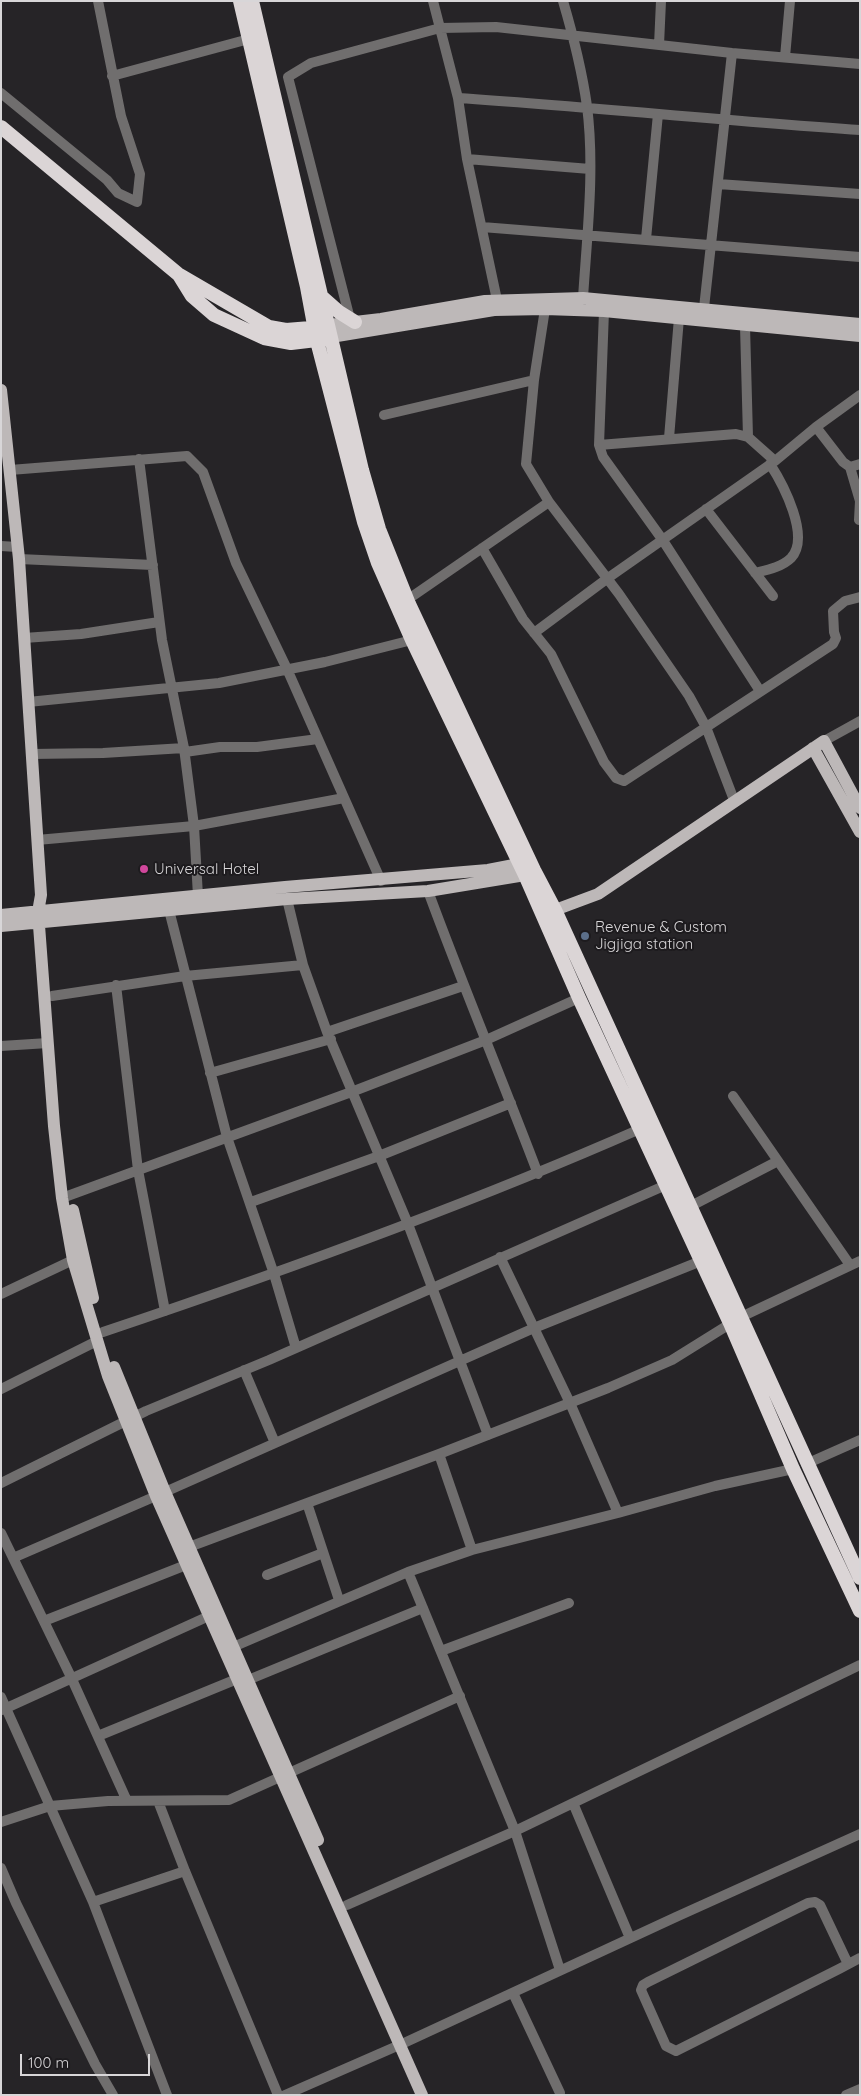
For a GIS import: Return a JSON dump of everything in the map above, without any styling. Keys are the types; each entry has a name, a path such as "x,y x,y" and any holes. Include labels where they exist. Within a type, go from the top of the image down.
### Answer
{"highway":[{"path":"240,1 316,335 364,522 378,563 412,640 549,912 691,1206 736,1320 860,1611"},
{"path":"252,1 364,478 389,557 526,867"},
{"path":"1,127 178,274 192,296 214,315 264,338 291,343 330,331"},
{"path":"321,296 339,312 352,320"},
{"path":"549,912 579,998 701,1261 736,1320"},
{"path":"800,1467 859,1575"}],"main road":[{"path":"330,331 352,320 497,300 583,298 860,324"},
{"path":"330,331 494,310 545,308 604,311 860,336"},
{"path":"1,390 4,434 10,470 18,554 41,895 52,996 66,1196 73,1260 129,1420 161,1494 186,1565 209,1616 242,1679 403,2044 431,2095"},
{"path":"549,912 598,894 818,744"},
{"path":"818,744 860,808"},
{"path":"818,744 860,832"},
{"path":"1,926 43,917 198,896 526,867"},
{"path":"1,915 43,917 169,910 286,899 428,891 526,867"},
{"path":"43,917 48,1043 54,1126 66,1196 88,1277 100,1336"},
{"path":"161,1494 190,1547 233,1647 242,1679"},
{"path":"285,1775 346,1905 422,2095"}],"street":[{"path":"1,93 107,180 118,193 137,202 140,174 121,116 98,1"},
{"path":"433,1 458,98 466,159 497,300"},
{"path":"563,1 574,36 587,107 590,169 583,298"},
{"path":"658,45 661,1"},
{"path":"785,57 790,1"},
{"path":"270,84 288,77 311,63 440,28 496,27 732,53 860,64"},
{"path":"112,76 249,40"},
{"path":"704,308 732,53"},
{"path":"288,77 352,320"},
{"path":"458,98 587,107 724,121 860,130"},
{"path":"646,239 658,114"},
{"path":"466,159 590,169"},
{"path":"718,184 860,194"},
{"path":"482,227 860,257"},
{"path":"545,308 534,380 526,464 549,502 608,578 689,696 706,727 734,800"},
{"path":"604,311 599,445 603,457 662,540 760,691"},
{"path":"669,438 679,318"},
{"path":"745,326 748,437"},
{"path":"384,415 534,380"},
{"path":"534,633 608,578 772,463 816,427 860,395"},
{"path":"816,427 843,462 855,465 860,502 859,520"},
{"path":"599,445 736,434 748,437 772,463 796,518 797,546 791,557 779,566 756,574"},
{"path":"10,470 187,456 203,472 236,563 287,669 381,881"},
{"path":"139,459 159,622 184,750 194,826 198,896"},
{"path":"407,600 549,502"},
{"path":"706,509 773,596"},
{"path":"1,546 18,554 153,565"},
{"path":"482,548 507,594 551,654 604,762 616,778 624,781 833,644 836,638 833,611 845,600 860,597"},
{"path":"24,638 81,634 159,622"},
{"path":"28,702 219,683 412,640"},
{"path":"818,744 860,721"},
{"path":"32,754 257,747 318,739"},
{"path":"37,840 194,826 344,798"},
{"path":"428,891 463,986 538,1174"},
{"path":"286,899 303,965 329,1035 408,1224 488,1435"},
{"path":"169,910 227,1137 251,1202 296,1348"},
{"path":"52,996 185,976 303,965"},
{"path":"116,986 138,1170 165,1311"},
{"path":"210,1073 329,1035 463,986"},
{"path":"66,1196 354,1091 486,1040 579,998"},
{"path":"1,1046 48,1043"},
{"path":"190,1547 488,1435 672,1360 736,1320 855,1263 778,1161 733,1096"},
{"path":"251,1202 379,1156 510,1103"},
{"path":"1,1389 100,1336 408,1224 538,1174 640,1129"},
{"path":"691,1206 778,1161"},
{"path":"1,1483 129,1420 666,1185"},
{"path":"500,1258 570,1403 618,1513"},
{"path":"1,1293 73,1260"},
{"path":"13,1558 161,1494 459,1360 701,1261"},
{"path":"244,1370 275,1443"},
{"path":"233,1647 339,1600 408,1572 472,1550 715,1486 800,1467 860,1440"},
{"path":"439,1454 472,1550"},
{"path":"307,1502 339,1600"},
{"path":"1,1533 71,1677 127,1801"},
{"path":"267,1575 324,1552"},
{"path":"44,1621 186,1565"},
{"path":"408,1572 515,1831 560,1970"},
{"path":"441,1651 568,1603"},
{"path":"98,1736 423,1608"},
{"path":"4,1709 209,1616"},
{"path":"346,1905 515,1831 860,1665"},
{"path":"1,1822 50,1806 108,1800 229,1800 460,1696"},
{"path":"1,1697 4,1709 93,1902 167,2095"},
{"path":"158,1801 185,1872 278,2095"},
{"path":"573,1803 630,1938"},
{"path":"285,2095 403,2044 560,1970 860,1834"},
{"path":"1,1868 16,1903 95,2064 113,2095"},
{"path":"93,1902 185,1872"},
{"path":"848,1964 820,1904 815,1902 808,1903 648,1982 643,1985 641,1990 666,2046 676,2051 860,1958"},
{"path":"513,1993 560,2093"},
{"path":"846,2095 860,2089"}],"place":[{"name":"Universal Hotel","path":"144,869"},
{"name":"Revenue & Custom Jigjiga station","path":"585,936"}]}
